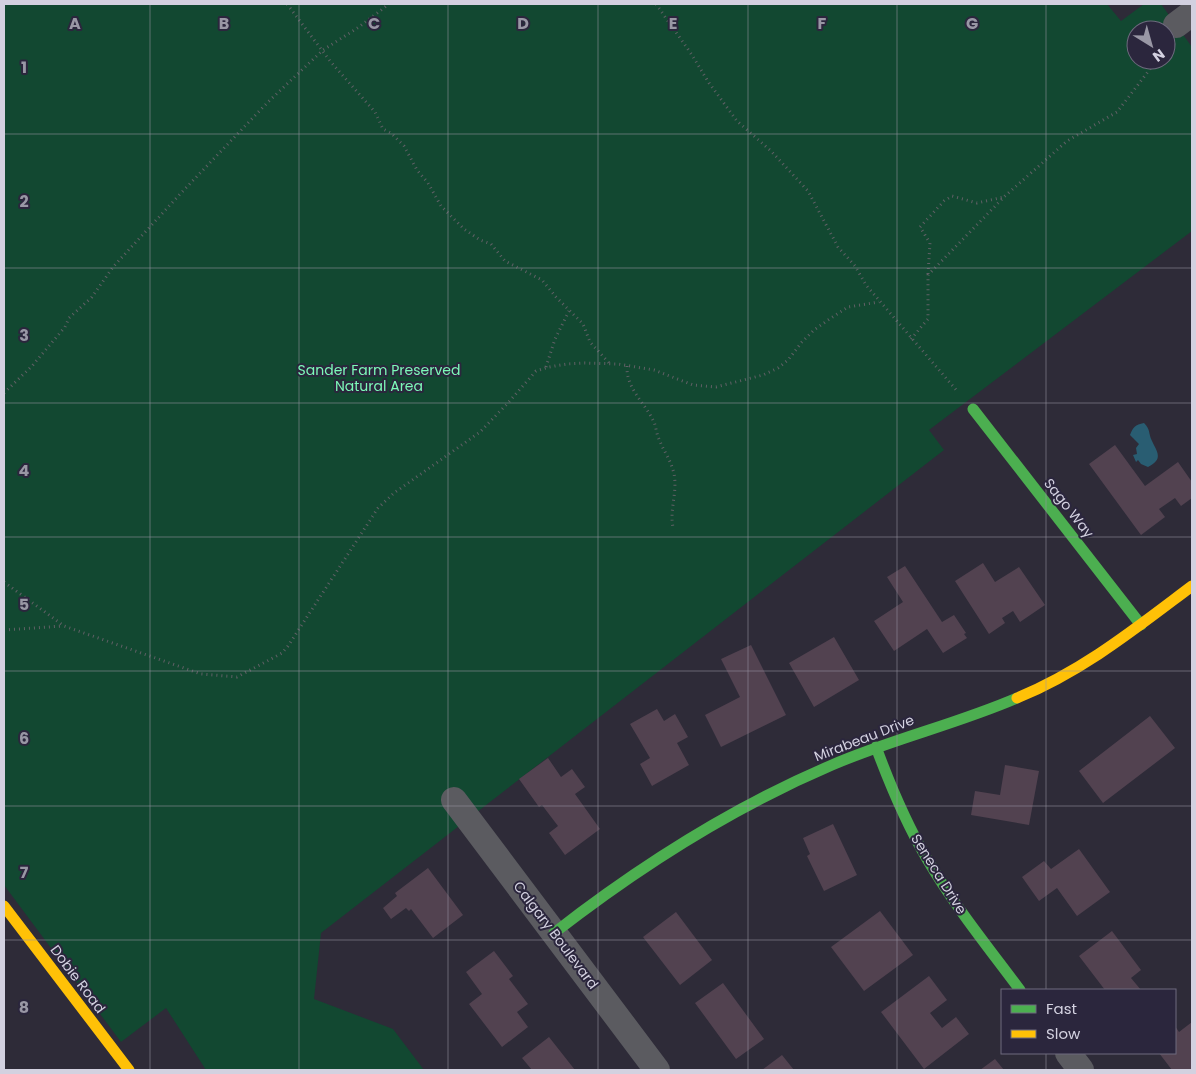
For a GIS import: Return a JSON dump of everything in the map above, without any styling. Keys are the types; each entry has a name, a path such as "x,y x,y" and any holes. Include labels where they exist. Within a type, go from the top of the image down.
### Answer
{"street":[{"name":"Sago Way","path":"973,409 1141,625"},
{"name":"Mirabeau Drive","path":"554,932 628,876 707,826 790,784 876,748 999,706 1056,681 1086,664 1192,586"},
{"name":"Seneca Drive","path":"876,748 897,801 927,859 949,894 1019,989"},
{"name":"Calgary Boulevard","path":"454,800 658,1070"},
{"name":"Dobie Road","path":"4,906 129,1070"},
{"path":"1069,1054 1081,1070"}],"path":[{"path":"287,4 335,67 375,112 383,129 391,133 404,146 417,170 447,212 464,229 480,240 490,244 505,262 542,280 584,324 590,342 610,364"},
{"path":"4,393 32,366 65,327 69,318 92,297 113,267 268,102 323,50 359,27 388,4"},
{"path":"656,4 737,121 771,151 808,191 838,247 855,266 866,285 973,409"},
{"path":"928,275 1005,196 1068,141 1117,112 1149,70"},
{"path":"911,339 928,319 930,243 920,227 944,201 952,196 978,203 1005,196"},
{"path":"4,582 64,626 209,676 237,677 282,653 294,639 363,529 382,504 394,493 480,432 536,371 576,363 610,364 654,370 693,384 716,387 736,383 763,375 778,368 788,360 814,330 848,307 879,302"},
{"path":"546,368 555,339 570,311"},
{"path":"627,366 627,373 631,384 654,421 659,440 674,472 672,527"},
{"path":"4,630 64,626"}],"green space":[{"name":"Sander Farm Preserved Natural Area","path":"4,4 1107,4 1121,21 1144,4 1161,4 1173,20 1126,20 1126,70 1176,70 1176,25 1192,47 1192,231 929,430 944,450 321,933 314,999 393,1029 424,1070 206,1070 166,1008 121,1042 4,885"}],"water":[{"path":"1144,423 1149,430 1158,455 1156,461 1148,467 1141,464 1138,460 1136,462 1133,455 1137,454 1136,448 1139,444 1130,435 1135,427"}],"building":[{"path":"1115,445 1145,486 1178,462 1192,482 1192,498 1181,506 1175,498 1159,509 1165,517 1141,535 1089,464"},
{"path":"983,563 995,582 1019,567 1045,605 1020,622 1013,611 1002,618 1005,623 989,634 955,581"},
{"path":"905,566 942,622 954,615 966,633 964,634 967,638 943,653 927,629 894,651 874,621 903,602 887,577"},
{"path":"834,637 859,680 814,707 789,663"},
{"path":"751,645 786,715 721,747 705,715 740,697 721,659"},
{"path":"657,709 664,721 675,714 688,737 677,743 689,765 652,786 640,764 650,758 630,724"},
{"path":"1150,716 1175,748 1103,803 1079,771"},
{"path":"548,758 561,777 572,769 585,787 575,794 600,829 565,855 549,833 558,826 542,805 539,807 519,779"},
{"path":"1005,765 1039,771 1029,825 971,815 975,791 1000,795"},
{"path":"833,824 857,875 824,891 807,856 810,854 803,838"},
{"path":"1079,849 1110,892 1077,916 1057,888 1039,901 1022,877 1044,861 1051,869"},
{"path":"428,868 463,915 433,938 411,909 409,911 406,908 391,919 383,908 397,896 395,893"},
{"path":"880,911 913,955 864,991 831,947"},
{"path":"676,912 712,960 680,985 643,937"},
{"path":"1112,931 1141,970 1131,978 1140,989 1104,989 1079,956"},
{"path":"494,951 513,976 509,979 528,1004 517,1012 528,1027 502,1047 469,1004 482,994 466,972"},
{"path":"929,976 947,1000 930,1013 942,1028 956,1017 969,1034 924,1069 881,1012"},
{"path":"723,983 764,1039 736,1059 695,1003"},
{"path":"1192,1022 1192,1070 1172,1070 1160,1054 1176,1054 1176,1028 1179,1032"},
{"path":"549,1037 575,1070 532,1070 522,1058"},
{"path":"782,1055 794,1070 762,1070"},
{"path":"995,1059 1004,1070 980,1070"}],"traffic: fast":[{"path":"973,409 1141,625"},
{"path":"554,933 586,908 653,862 722,819 758,800 832,765 1017,698"},
{"path":"876,747 912,832 937,876 1019,989"}],"traffic: slow":[{"path":"1017,698 1087,662 1192,586"},
{"path":"4,906 129,1070"}]}
